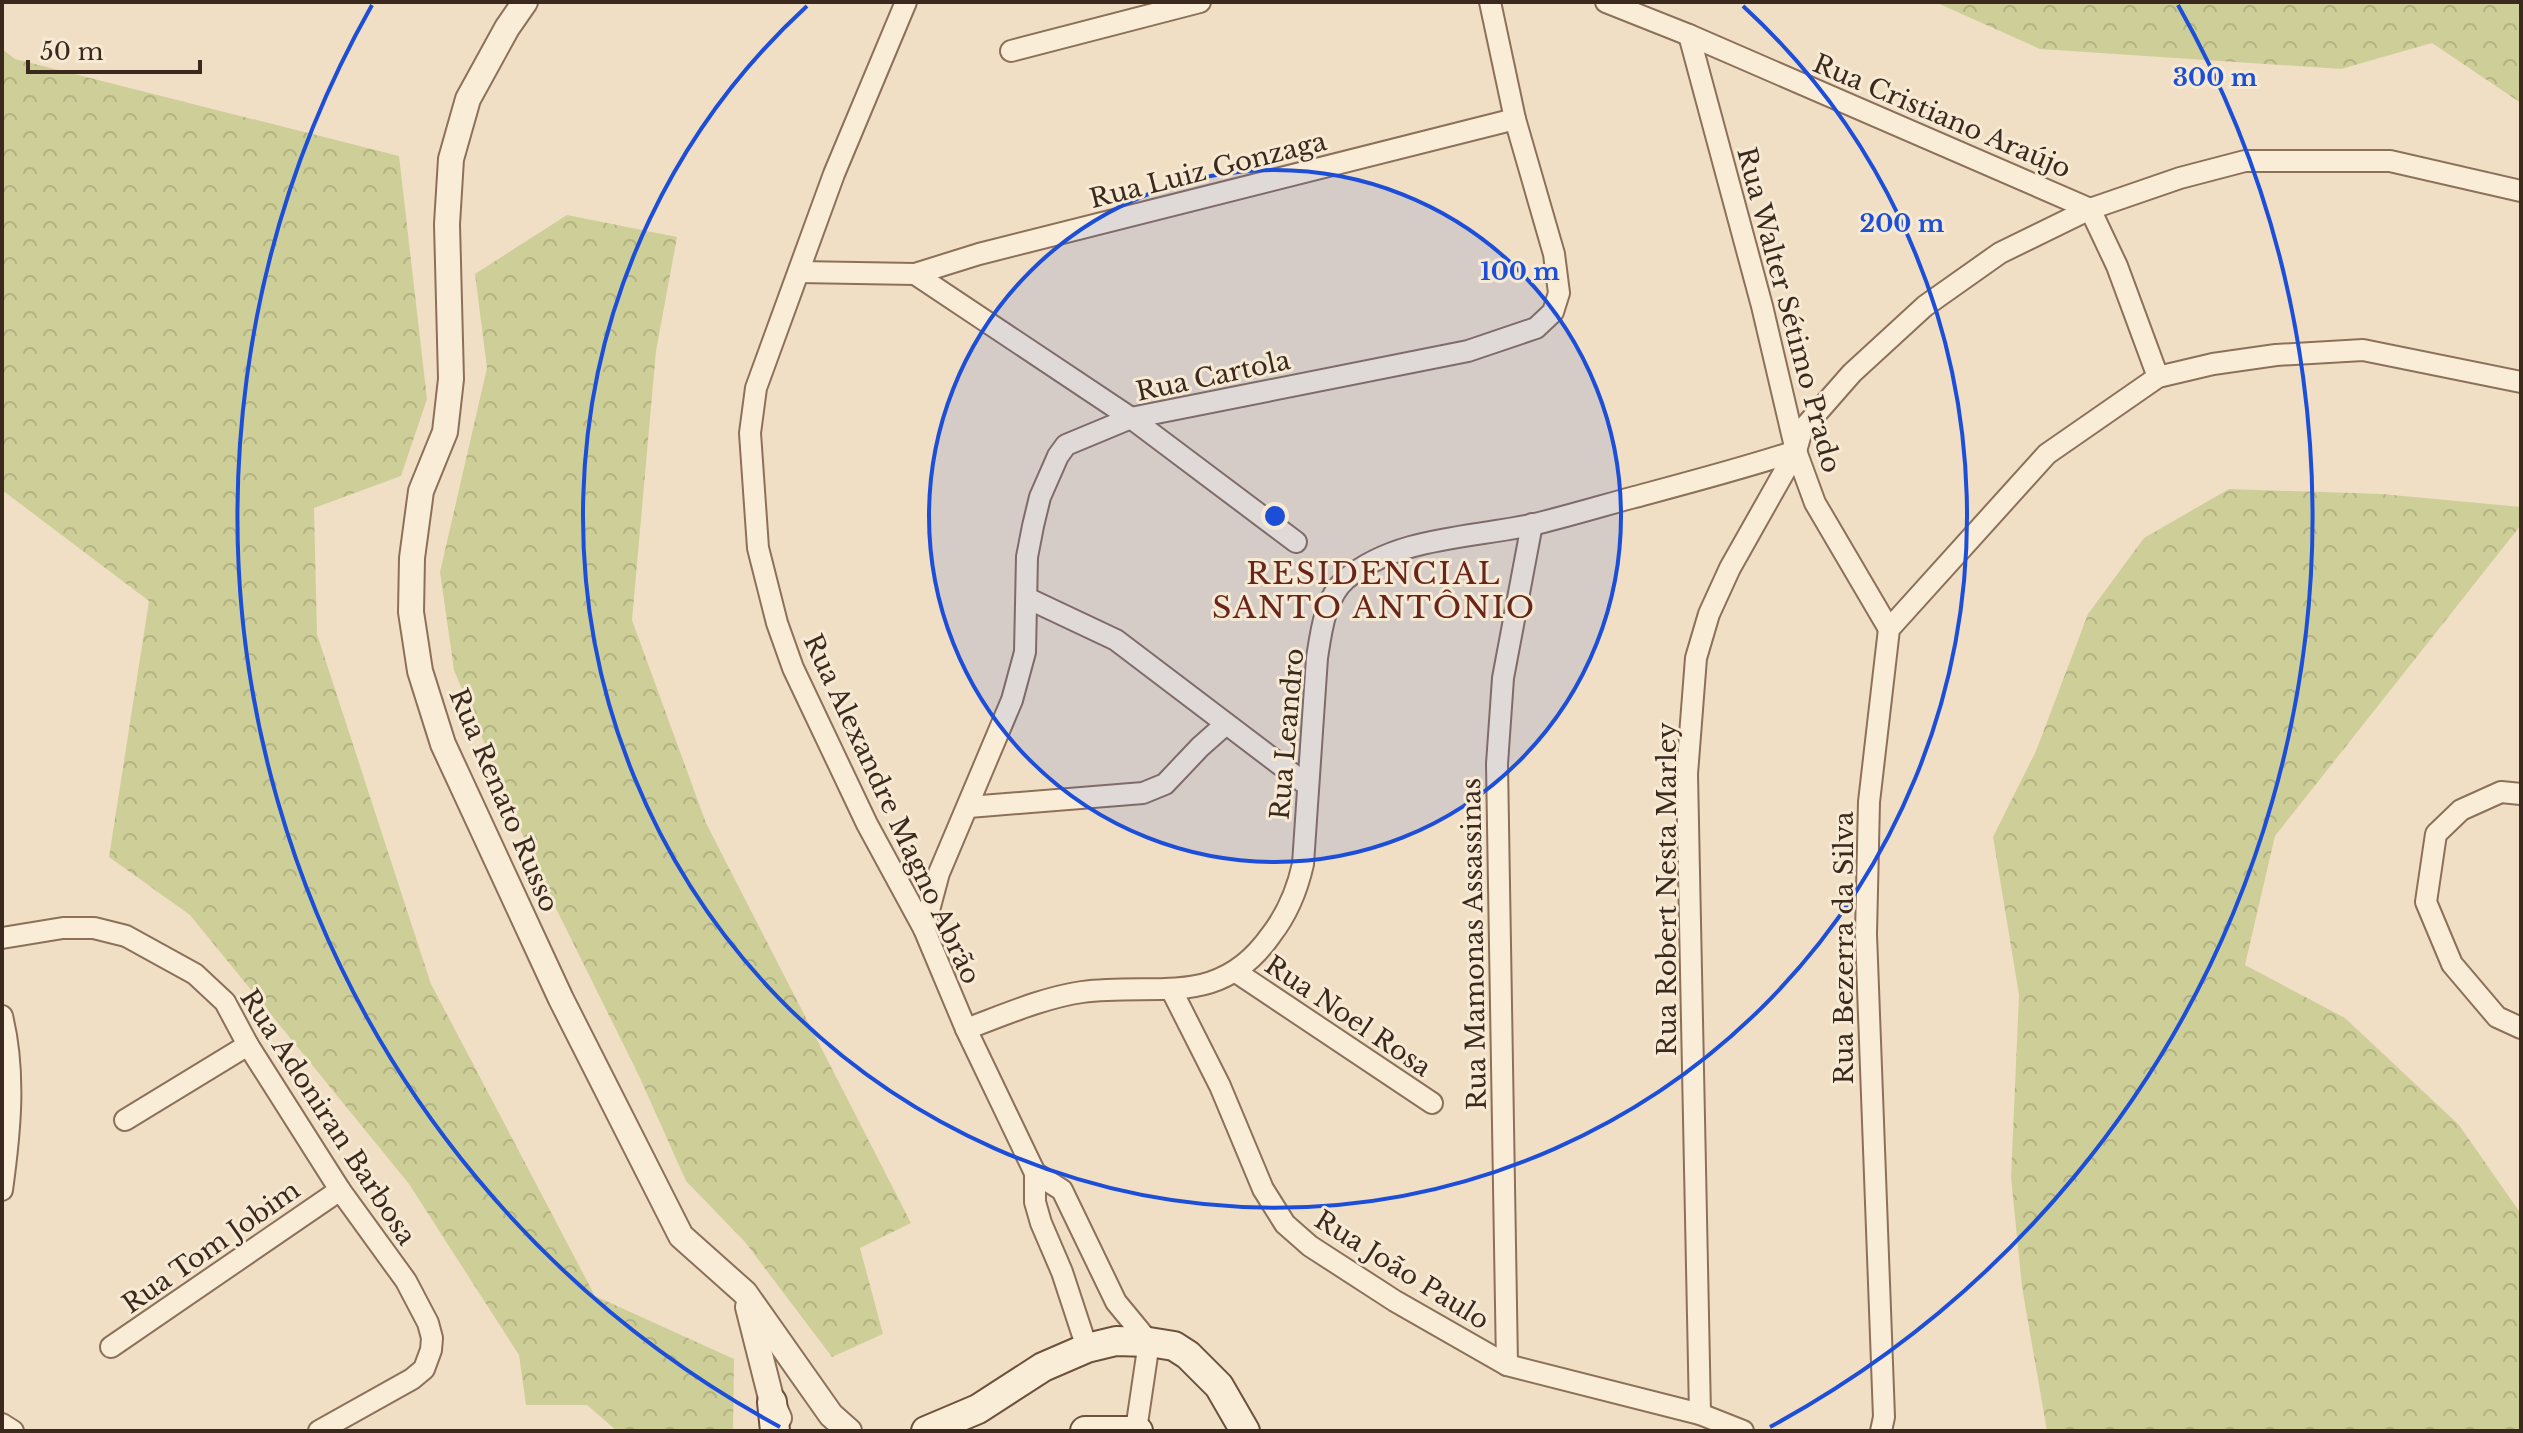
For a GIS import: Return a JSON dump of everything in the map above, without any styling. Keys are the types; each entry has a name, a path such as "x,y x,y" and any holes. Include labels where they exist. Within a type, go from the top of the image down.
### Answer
{"main road":[{"path":"947,1431 1043,1367 1087,1348 1116,1341 1174,1346 1200,1364 1219,1386 1245,1431"},
{"path":"772,1402 775,1431"},
{"path":"926,1431 978,1409"},
{"path":"1085,1431 1137,1431"}],"street":[{"name":"Rua Renato Russo","path":"525,2 468,99 451,159 447,224 451,379 445,432 421,491 412,558 411,612 420,671 443,744 561,999 681,1236 745,1293 831,1415 849,1431"},
{"name":"Rua Alexandre Magno Abrão","path":"906,2 834,174 756,388 750,433 758,548 777,623 793,668 867,824 924,929 966,1029 1035,1173"},
{"path":"1011,51 1200,2"},
{"name":"Rua Cartola","path":"924,929 939,873 1012,700 1025,652 1027,557 1033,526 1040,497 1066,445 1131,418 1468,351 1536,328 1553,312 1559,293 1557,271 1515,119 1490,2"},
{"name":"Rua Cristiano Araújo","path":"1606,2 2090,209 2117,266 2158,377"},
{"name":"Rua Walter Sétimo Prado","path":"1689,35 1762,306 1796,451 1815,503 1889,629"},
{"name":"Rua Luiz Gonzaga","path":"915,274 979,254 1515,119"},
{"name":"Rua Robert Nesta Marley","path":"1700,1414 1687,774 1696,658 1709,614 1730,568 1796,451 1802,430 1852,373 1925,306 2000,253 2090,209 2180,178 2245,161 2390,161 2521,191"},
{"path":"799,272 915,274 1131,418 1296,542"},
{"path":"1889,629 2047,454 2158,377 2213,364 2276,355 2363,350 2521,382"},
{"name":"Rua Leandro","path":"966,1029 1060,997 1084,992 1171,989 1220,981 1260,951 1297,892 1303,864 1317,658 1323,625 1343,581 1369,563 1408,547 1532,524 1697,482 1796,451"},
{"name":"Rua Mamonas Assassinas","path":"1507,1365 1497,764 1503,678 1532,524"},
{"path":"1027,598 1116,640 1307,785"},
{"name":"Rua Bezerra da Silva","path":"1881,1431 1884,1417 1866,934 1869,802 1889,629"},
{"path":"969,807 1143,793 1159,788 1226,724"},
{"path":"2521,794 2501,792 2461,810 2436,834 2426,902 2452,964 2497,1017 2521,1028"},
{"name":"Rua Adoniran Barbosa","path":"2,938 94,928 126,936 195,974 225,1002 248,1045 340,1190 406,1281 428,1323 432,1338 424,1369 412,1379 319,1431"},
{"name":"Rua Noel Rosa","path":"1236,972 1432,1103"},
{"name":"Rua João Paulo","path":"1171,989 1220,1086 1263,1189 1285,1224 1310,1246 1507,1365 1700,1414 1743,1431"},
{"path":"2,1016 10,1049 11,1099 2,1190"},
{"path":"125,1120 248,1045"},
{"path":"1035,1173 1062,1190 1116,1302 1149,1342 1137,1431"},
{"path":"1035,1173 1038,1212 1087,1348"},
{"name":"Rua Tom Jobim","path":"111,1347 340,1190"},
{"path":"1062,1272 1092,1253"},
{"path":"745,1293 772,1402 786,1431"},
{"path":"2,1424 13,1431"}],"green space":[{"path":"1935,2 2521,2 2521,103 2432,43 2341,69 2040,49"},
{"path":"2,49 15,59 399,156 427,399 401,476 314,508 317,634 431,984 595,1296 734,1359 733,1431 617,1431 587,1405 526,1405 519,1355 409,1184 190,915 109,857 149,601 2,490"},
{"path":"567,215 677,237 656,351 632,620 706,823 911,1223 860,1248 883,1334 832,1357 745,1242 686,1181 639,1076 538,872 454,670 440,572 487,368 475,274"},
{"path":"2229,489 2382,494 2521,507 2521,525 2275,836 2245,965 2345,1018 2459,1125 2521,1214 2521,1431 2047,1431 2022,1287 2011,1177 2019,995 1993,837 2036,751 2088,614 2144,538"}],"district":[{"name":"RESIDENCIAL SANTO ANTÔNIO","path":"1374,590"}]}
